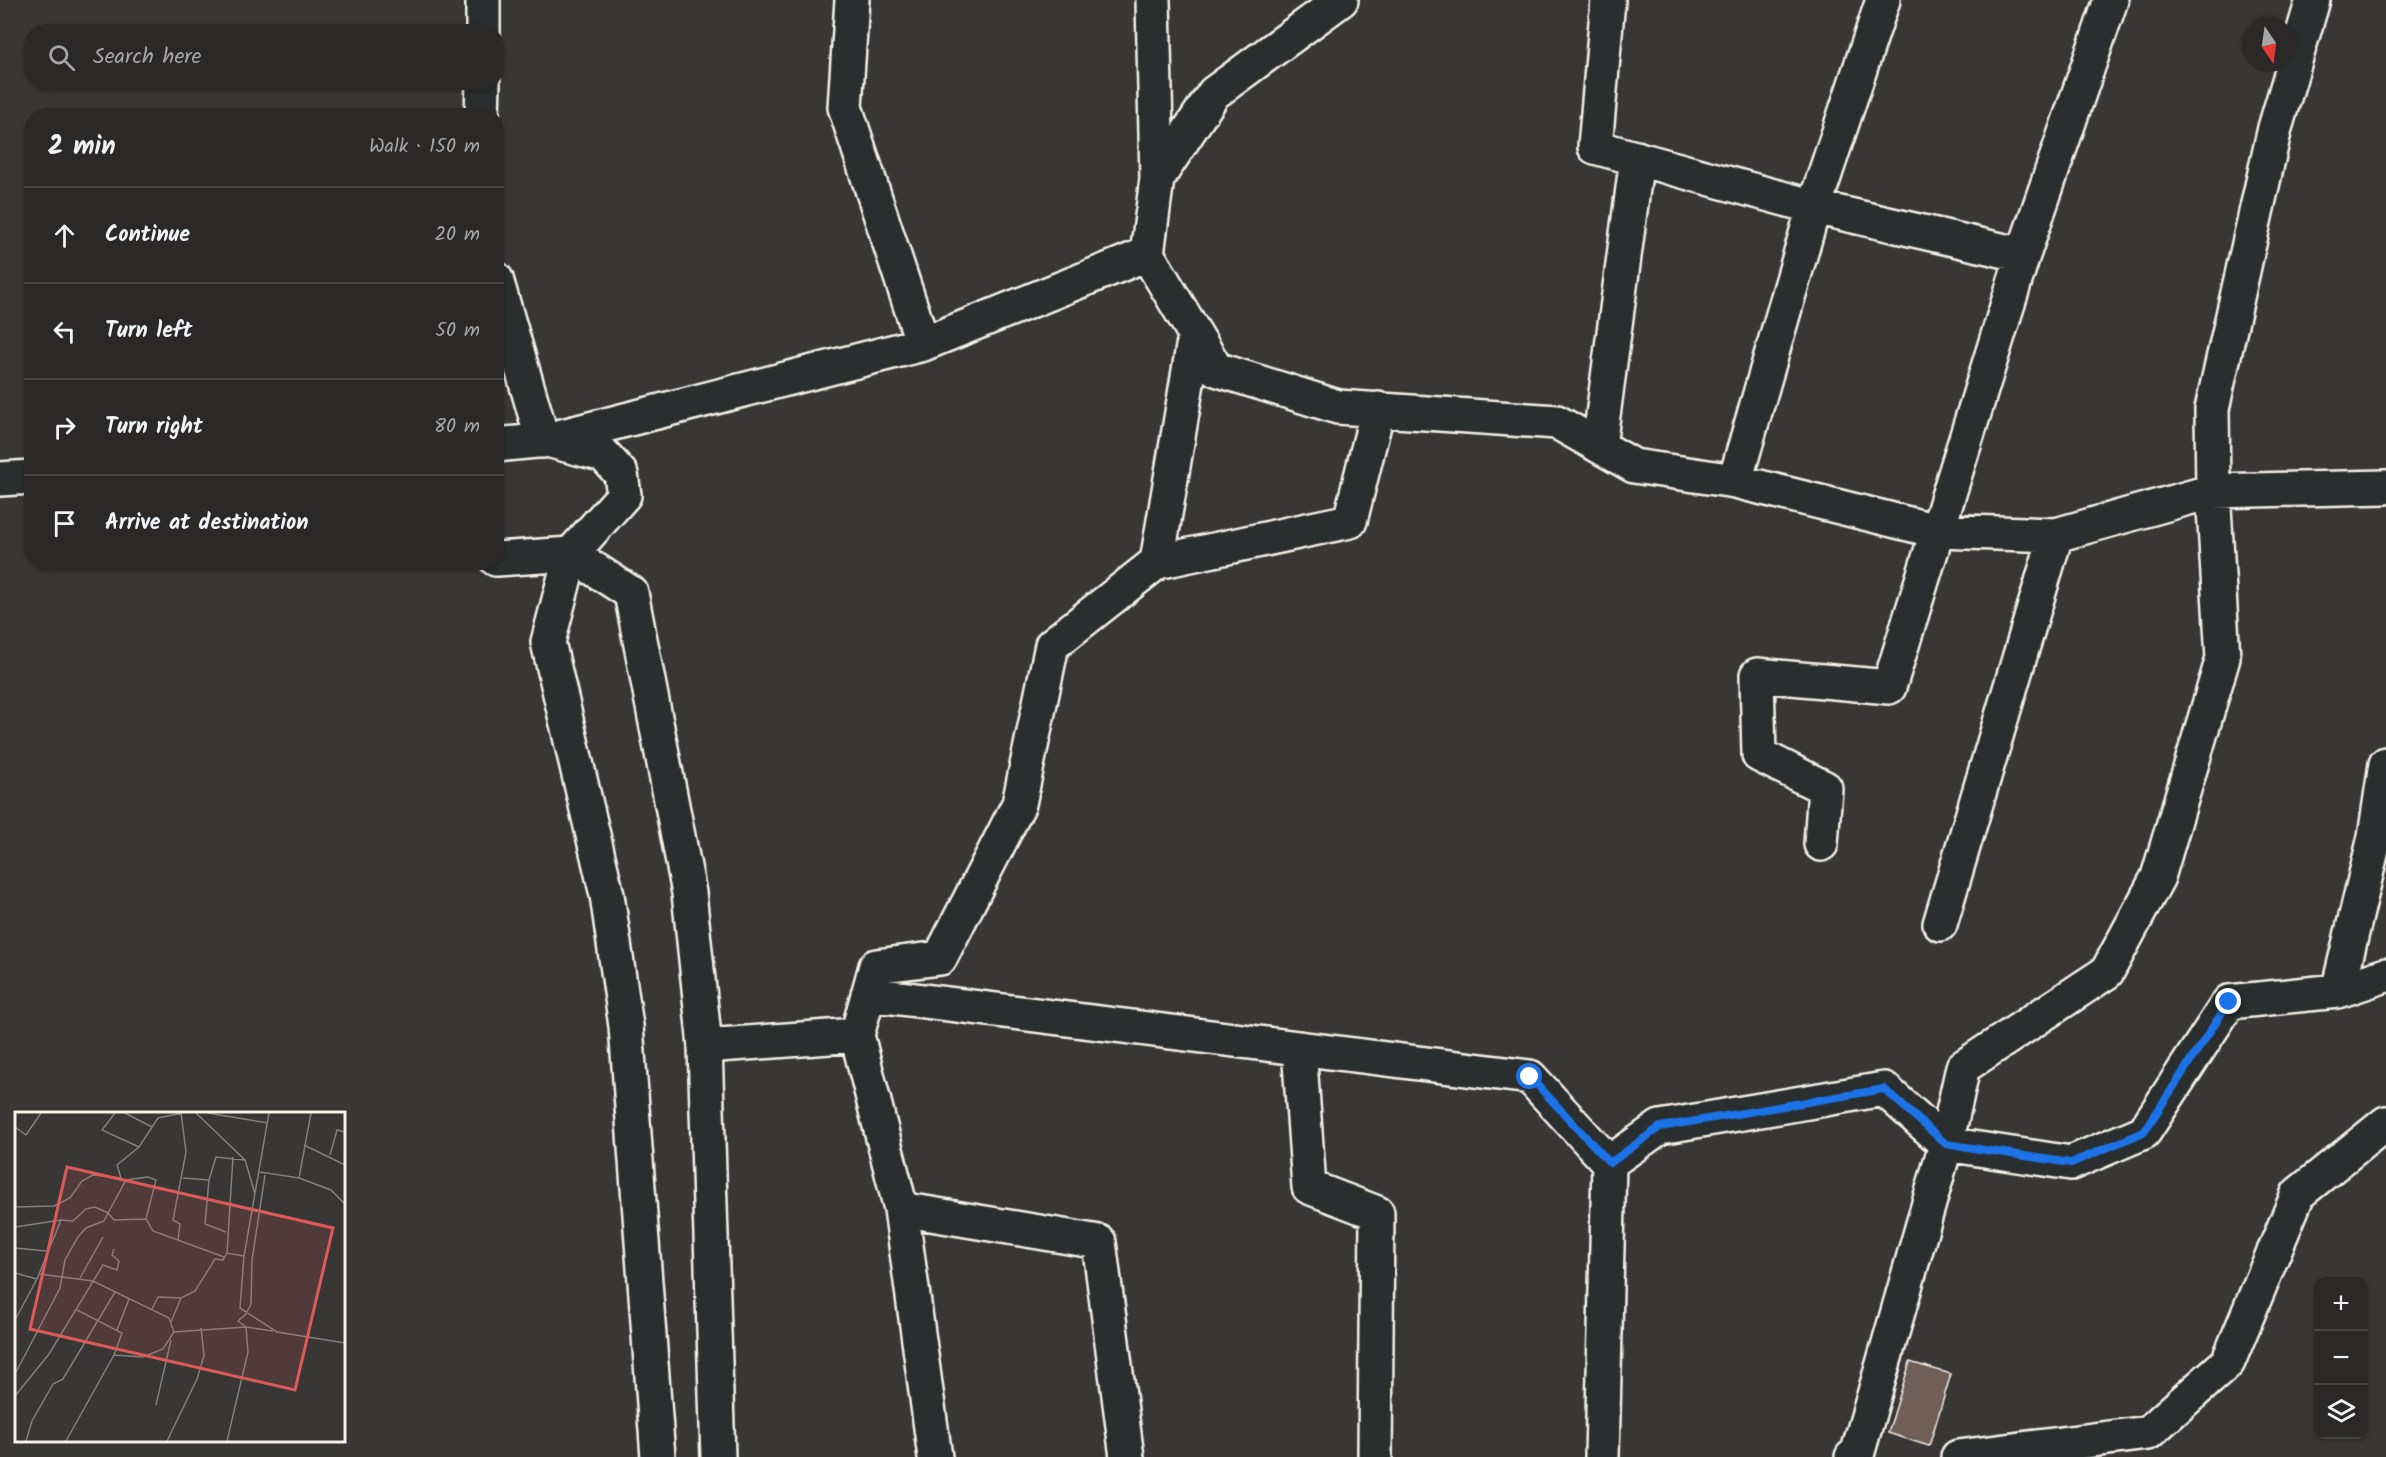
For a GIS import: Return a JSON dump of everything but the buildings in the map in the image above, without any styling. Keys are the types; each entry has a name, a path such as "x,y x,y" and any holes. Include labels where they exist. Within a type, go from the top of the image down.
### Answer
{"street":[{"path":"483,0 483,24"},
{"path":"852,0 845,107 923,344"},
{"path":"1153,0 1157,178 1147,254 1216,369 1338,407 1557,422 1634,466 1735,481 1937,531 2056,535 2213,491 2386,488"},
{"path":"1157,178 1214,93 1341,0"},
{"path":"1608,0 1594,147 1814,207 2023,255"},
{"path":"1735,481 1814,207 1882,0"},
{"path":"1821,844 1825,788 1759,755 1757,675 1889,687 2023,255 2111,0"},
{"path":"1852,1457 1857,1455 1946,1144 1963,1067 2107,972 2158,877 2223,658 2213,491 2212,409 2275,128 2313,0"},
{"path":"482,108 483,90"},
{"path":"1599,446 1637,158"},
{"path":"504,444 545,441 923,344 1147,254"},
{"path":"504,305 545,441"},
{"path":"1157,561 1195,335"},
{"path":"935,1457 901,1209 857,1035 876,966 940,958 1019,804 1052,645 1157,561 1350,521 1378,409"},
{"path":"545,441 604,455 621,474 624,495 571,554 548,642 607,895 626,1026 658,1457"},
{"path":"0,479 24,478"},
{"path":"1940,924 2056,535"},
{"path":"504,558 571,554 631,593 689,893 705,1046 718,1457"},
{"path":"2338,991 2375,837 2386,764"},
{"path":"1610,1163 1660,1127 1884,1089 1946,1144 2071,1163 2144,1132 2229,1002 2338,991 2386,975"},
{"path":"868,994 1530,1077 1610,1163 1602,1457"},
{"path":"705,1046 857,1035"},
{"path":"1299,1048 1309,1187 1377,1213 1375,1457"},
{"path":"1958,1457 2148,1432 2228,1362 2298,1194 2386,1122"},
{"path":"901,1209 1099,1242 1127,1457"}],"route":[{"path":"1530,1077 1610,1163 1660,1127 1884,1089 1946,1144 2071,1163 2144,1132 2229,1002"}]}
